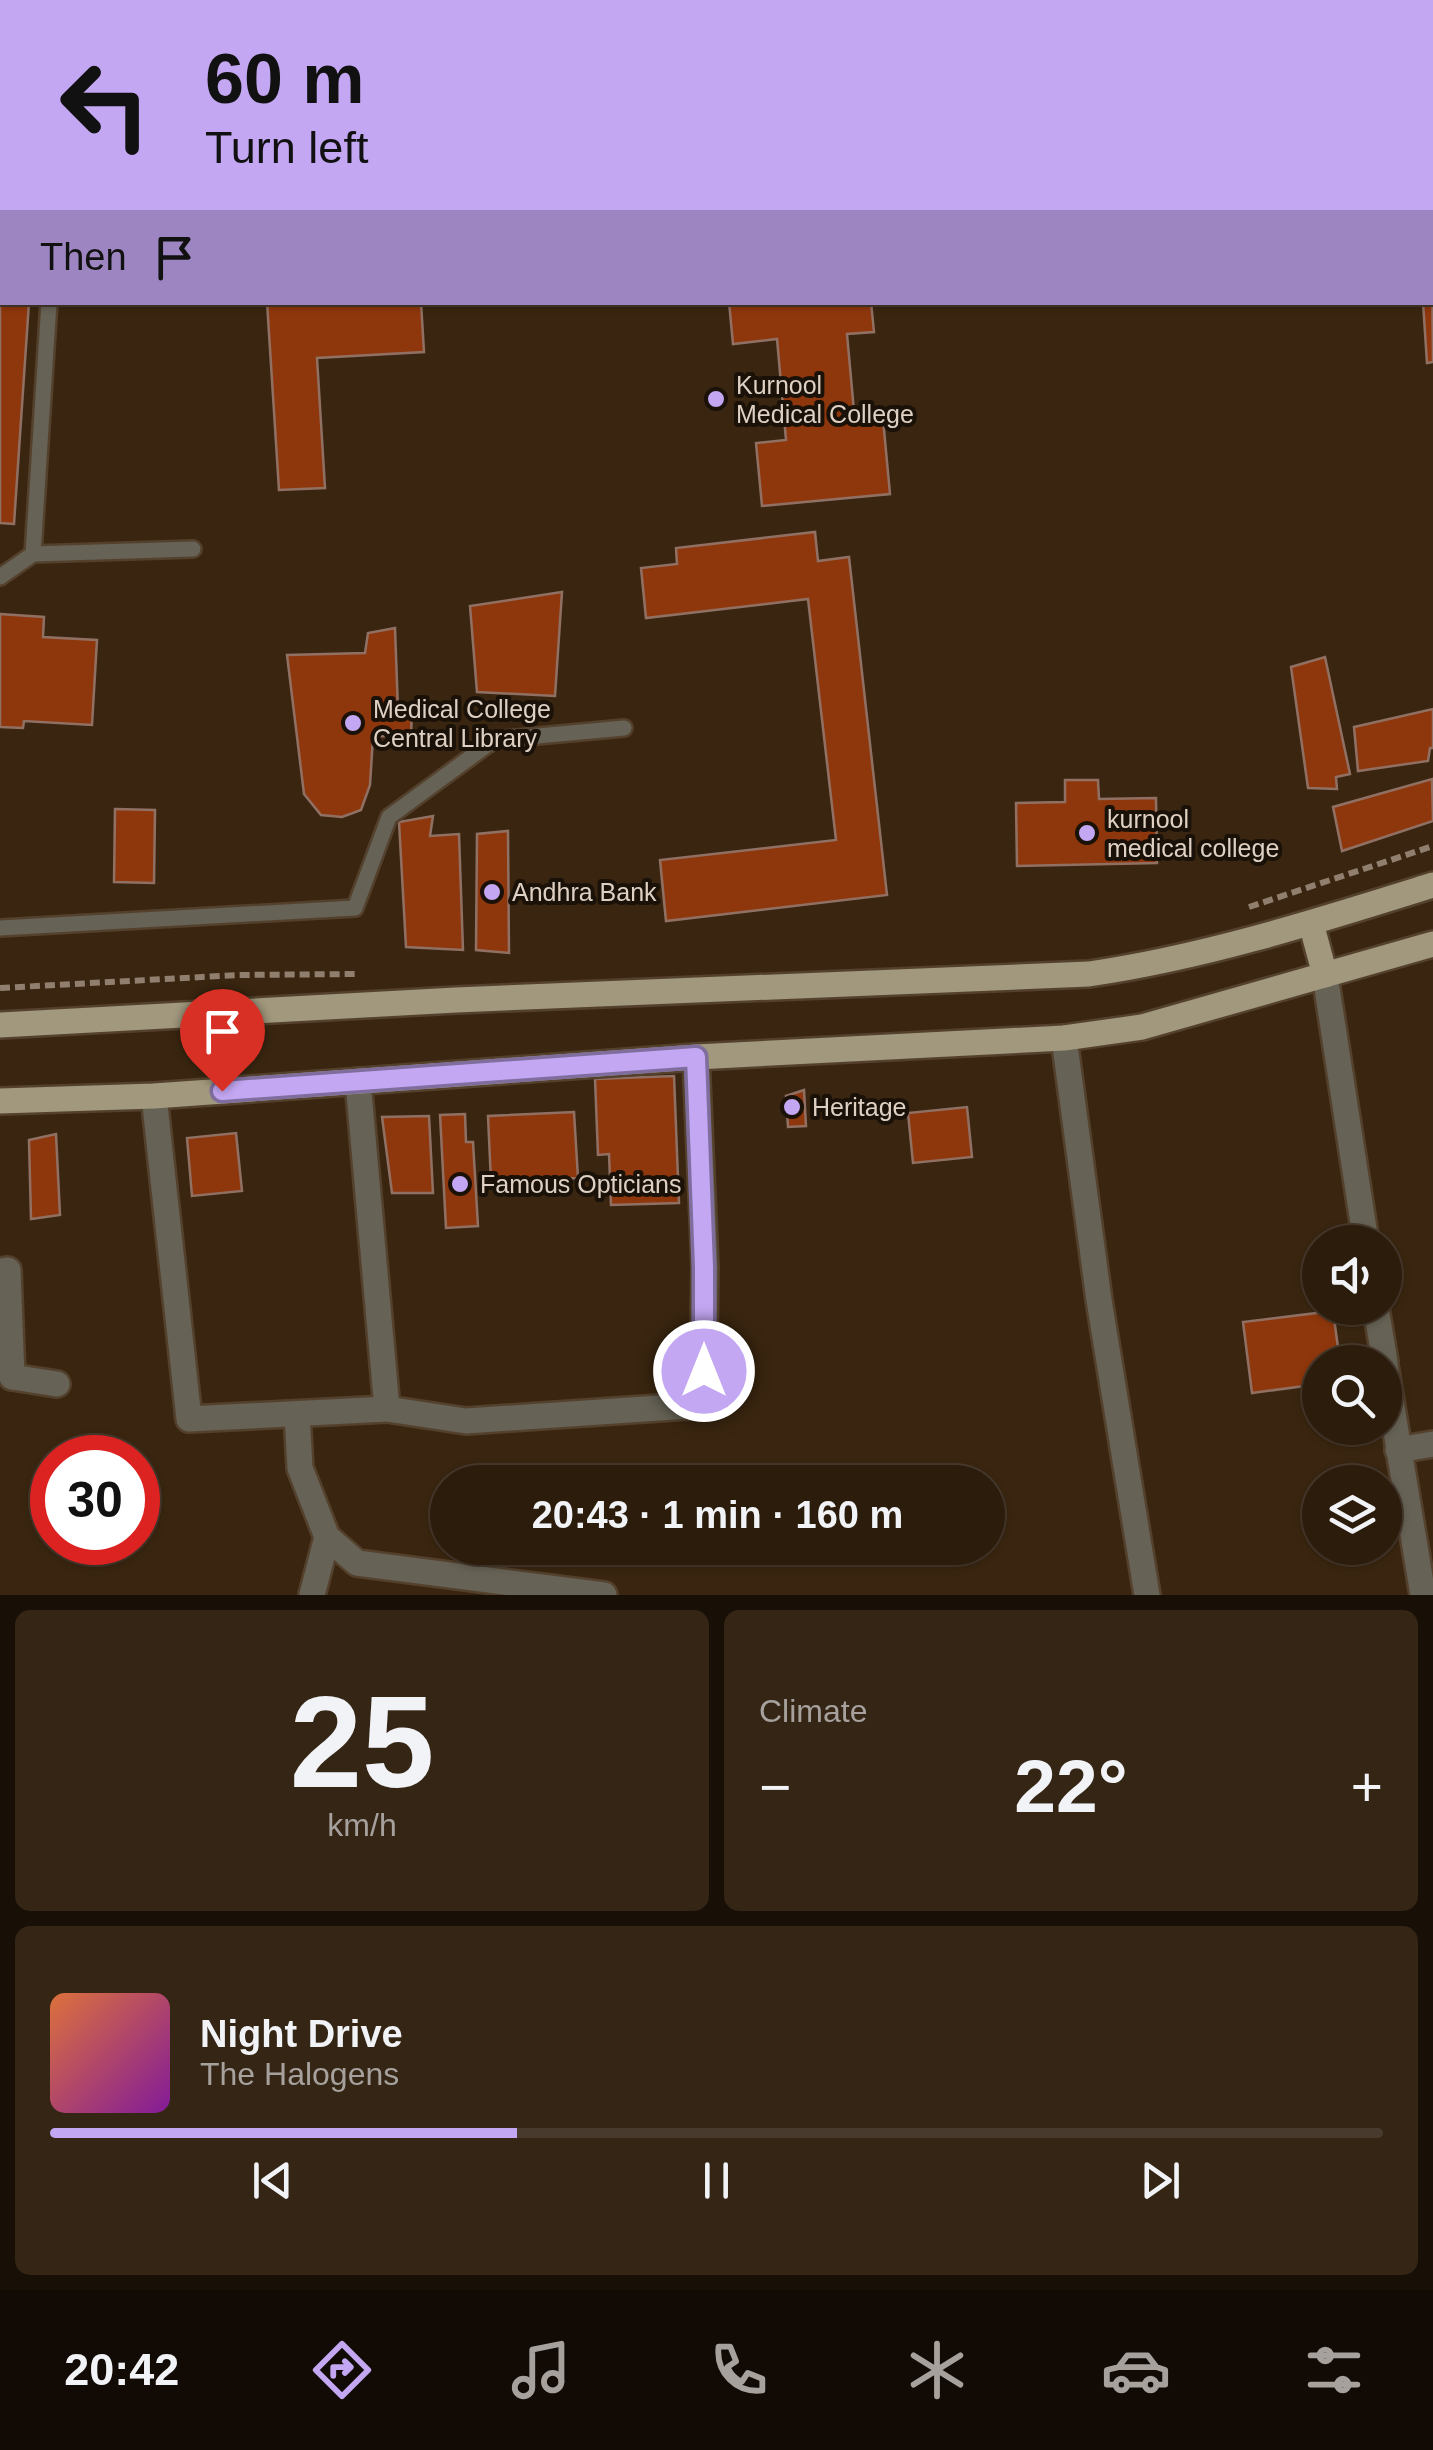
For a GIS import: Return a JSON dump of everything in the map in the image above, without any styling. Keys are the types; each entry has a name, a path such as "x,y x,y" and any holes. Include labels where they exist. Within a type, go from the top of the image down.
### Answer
{"main road":[{"path":"0,1025 456,1000 1089,974 1139,967 1311,923 1433,885"},
{"path":"1311,923 1324,975"},
{"path":"0,1101 154,1096 696,1057 1064,1038 1142,1026 1433,944"}],"street":[{"path":"1324,975 1363,1225"},
{"path":"1064,1038 1099,1300 1147,1595"},
{"path":"154,1096 190,1418 388,1409 466,1421 704,1406 704,1267 696,1057"},
{"path":"358,1081 388,1409"},
{"path":"0,1270 8,1270 12,1377 57,1384"},
{"path":"296,1414 300,1468 327,1537 357,1563 604,1595"},
{"path":"1398,1450 1433,1444"},
{"path":"1397,1445 1423,1595"},
{"path":"312,1595 327,1537"}],"lane":[{"path":"33,554 49,305"},
{"path":"0,577 33,554 193,549"},
{"path":"0,928 355,908 389,817 494,740 624,728"}],"path":[{"path":"1232,913 1433,846"},
{"path":"0,988 239,975 372,974"}],"building":[{"path":"0,305 29,305 14,524 0,523"},
{"path":"267,305 421,305 424,352 317,358 325,488 279,490"},
{"path":"729,305 871,305 874,332 847,334 855,422 883,419 890,494 762,506 756,443 786,440 777,339 733,344"},
{"path":"1423,305 1432,305 1433,362 1427,363"},
{"path":"815,532 818,561 849,557 887,895 666,921 660,860 836,840 808,599 646,618 641,568 677,564 676,548"},
{"path":"562,592 555,696 477,692 470,606"},
{"path":"0,614 44,617 43,637 97,640 92,725 24,721 23,728 0,727"},
{"name":"Medical College Central Library","path":"395,628 398,710 412,712 411,734 373,737 370,785 361,810 342,817 321,815 304,794 287,655 365,653 368,633"},
{"path":"1325,657 1350,774 1336,777 1337,789 1308,788 1291,667"},
{"path":"1433,709 1433,748 1428,761 1358,771 1354,727"},
{"path":"1432,779 1433,821 1342,851 1333,807"},
{"name":"kurnool medical college","path":"1065,780 1098,780 1099,799 1156,798 1157,863 1017,866 1016,803 1065,802"},
{"path":"115,809 155,810 154,883 114,882"},
{"path":"433,816 430,836 459,834 463,950 406,947 399,822"},
{"name":"Andhra Bank","path":"508,831 509,953 476,950 477,834"},
{"path":"674,1076 679,1203 611,1205 609,1154 598,1155 595,1079"},
{"path":"804,1090 806,1126 788,1127 786,1096"},
{"path":"967,1107 972,1157 913,1163 908,1113"},
{"path":"574,1112 578,1178 491,1182 488,1116"},
{"name":"Famous Opticians","path":"465,1114 466,1142 473,1142 478,1226 446,1228 440,1115"},
{"path":"429,1116 433,1193 392,1193 382,1117"},
{"path":"236,1133 242,1191 192,1196 187,1138"},
{"path":"56,1134 60,1215 31,1219 29,1140"},
{"path":"1302,1315 1302,1325 1335,1325 1338,1345 1302,1345 1302,1386 1252,1393 1243,1322"}],"place":[{"name":"Kurnool Medical College","path":"716,399"},
{"name":"Medical College Central Library","path":"353,723"},
{"name":"kurnool medical college","path":"1087,833"},
{"name":"Andhra Bank","path":"492,892"},
{"name":"Heritage","path":"792,1107"},
{"name":"Famous Opticians","path":"460,1184"}],"route":[{"path":"222,1091 696,1057 704,1371"}]}
